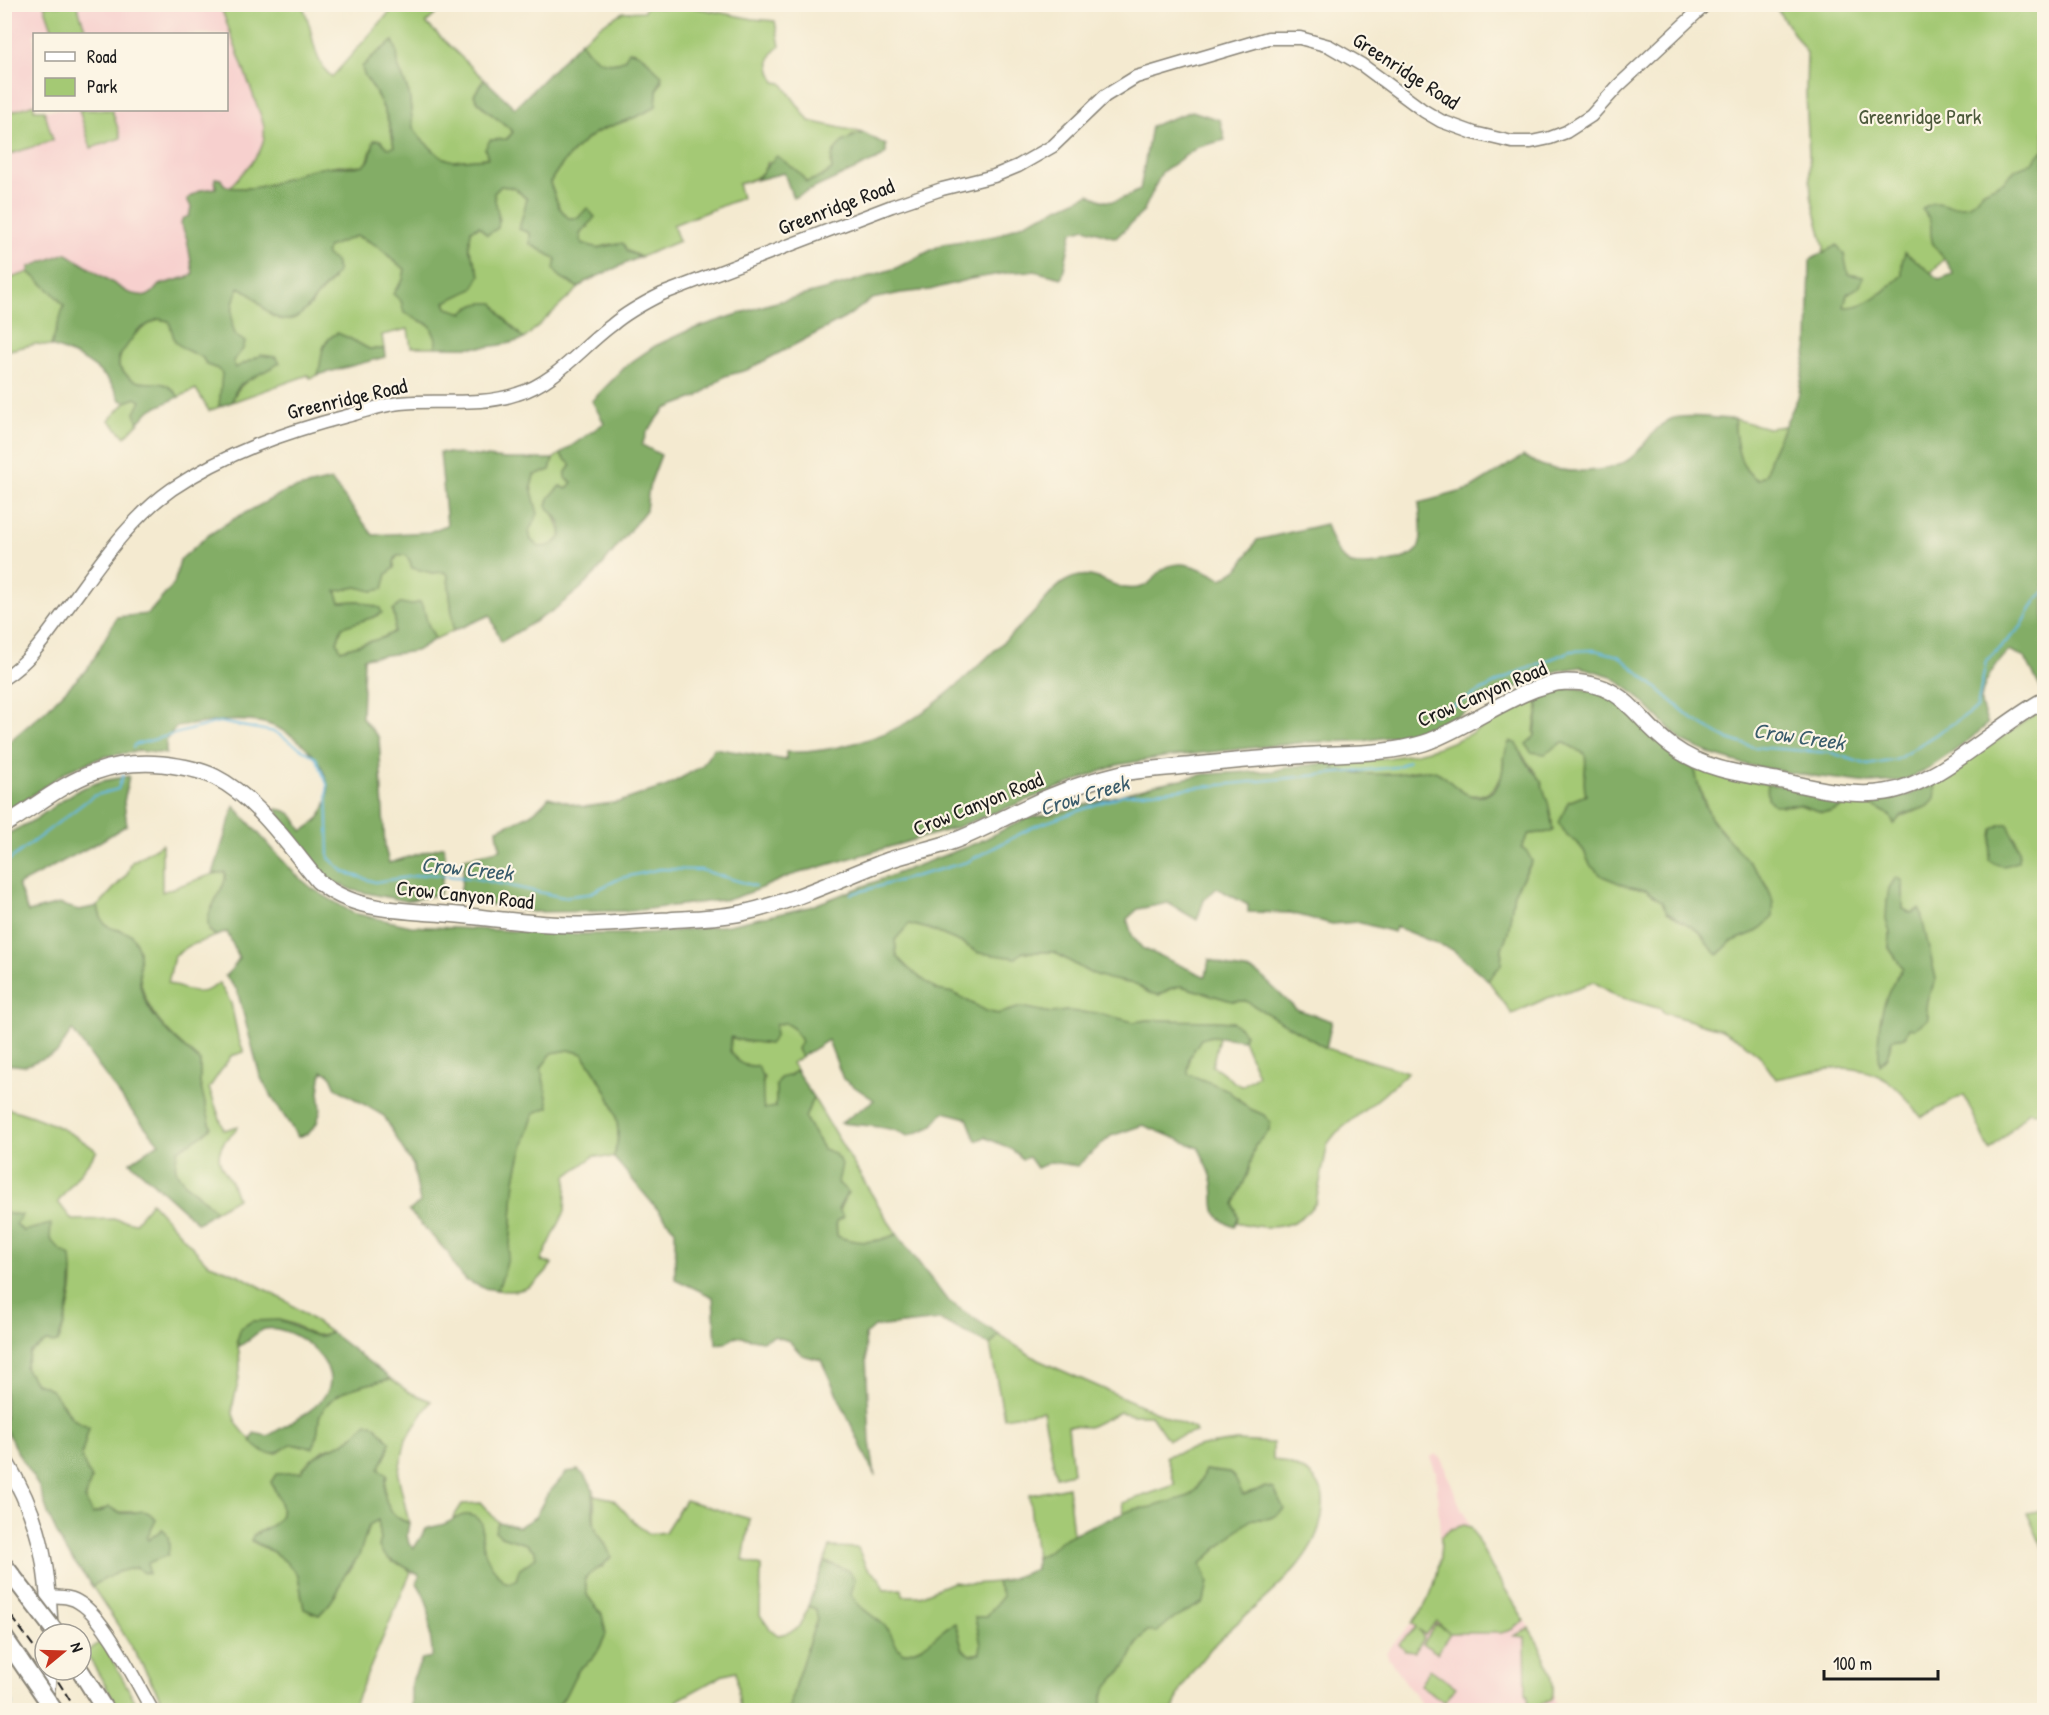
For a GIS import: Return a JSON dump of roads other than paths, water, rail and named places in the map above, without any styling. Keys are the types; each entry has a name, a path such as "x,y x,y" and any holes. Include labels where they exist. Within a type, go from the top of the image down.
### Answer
{"highway":[{"path":"4,1565 48,1622"},
{"path":"4,1637 54,1710"},
{"path":"88,1682 105,1710"}],"main road":[{"name":"Crow Canyon Road","path":"4,825 74,781 95,772 121,764 172,765 215,777 248,800 328,890 350,901 373,906 552,925 593,925 718,917 752,911 893,859 950,842 1074,788 1119,774 1290,756 1404,748 1454,731 1521,696 1555,684 1589,684 1610,691 1629,703 1671,746 1698,762 1737,773 1861,794 1888,792 1915,783 1940,770 2024,711 2044,700"},
{"path":"4,1459 34,1517 46,1567 50,1622"},
{"path":"45,1710 48,1682"}],"street":[{"name":"Greenridge Road","path":"4,678 16,670 38,648 113,547 143,513 173,489 220,462 278,435 382,406 414,402 486,401 530,390 557,372 611,325 639,305 662,294 892,206 942,189 994,176 1018,166 1053,146 1105,96 1147,72 1268,38 1307,39 1340,51 1441,121 1492,139 1531,142 1566,132 1591,116 1618,86 1706,4"},
{"path":"49,1596 74,1599 91,1612 128,1666 152,1710"}],"waterway":[{"name":"Crow Creek","path":"1434,715 1516,673 1571,651 1595,650 1619,656 1694,720 1725,738 1753,747 1832,753 1868,765 1896,760 1977,708 1986,661 2021,627 2036,600 2044,593"},
{"name":"Crow Creek","path":"133,748 134,745 219,722 275,732 316,758 327,784 329,858 344,872 375,882 429,874 477,879 562,897 588,894 621,878 660,869 701,870 755,886"},
{"name":"Crow Creek","path":"851,894 967,862 1033,827 1123,795 1396,767 1409,761"},
{"name":"Crow Creek","path":"4,864 93,796 118,789 123,775"},
{"path":"10,1710 13,1702"}],"railway":[{"path":"4,1606 33,1646"},
{"path":"58,1682 76,1710"}],"park label":[{"name":"Greenridge Park","path":"1920,117"}]}
